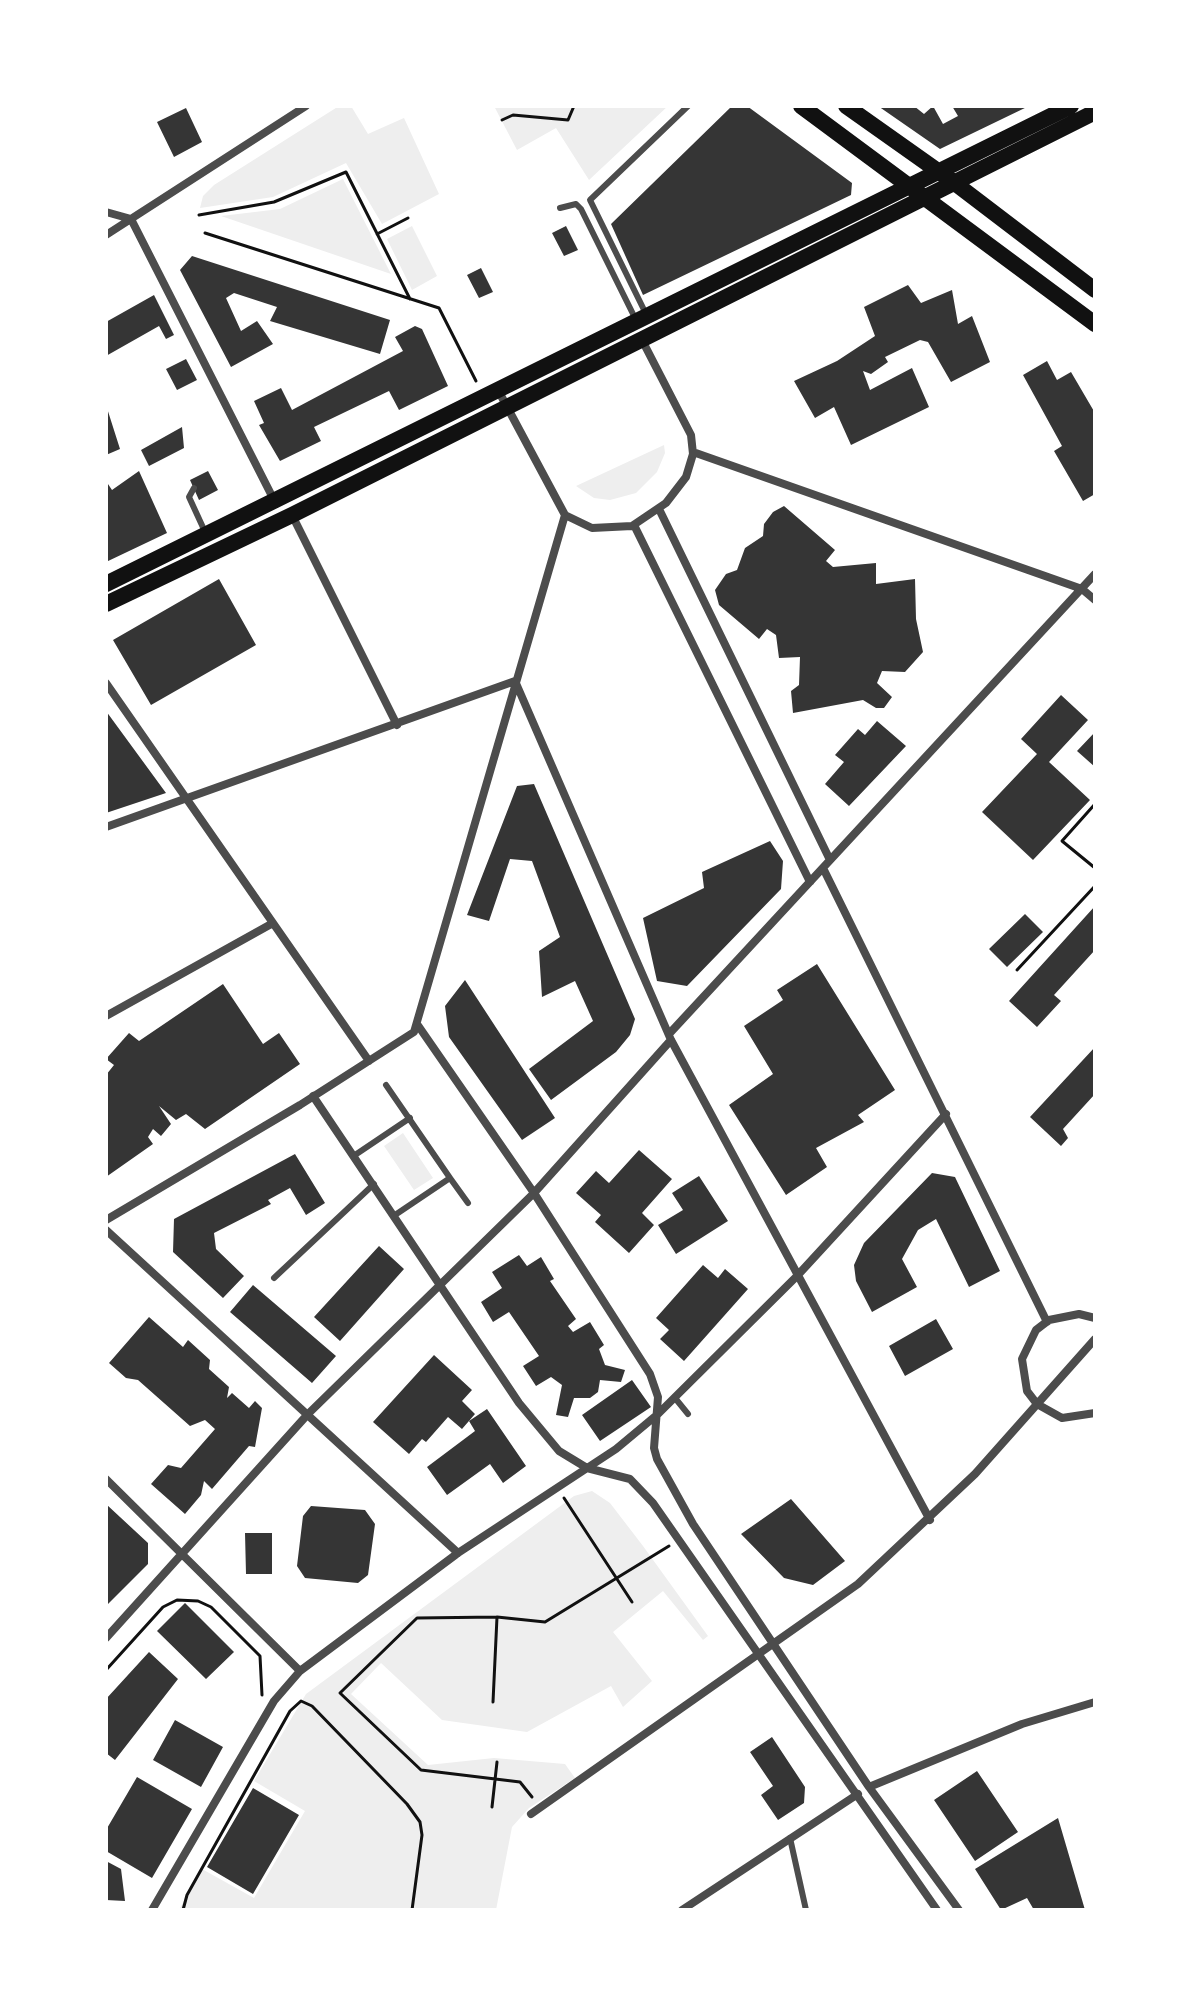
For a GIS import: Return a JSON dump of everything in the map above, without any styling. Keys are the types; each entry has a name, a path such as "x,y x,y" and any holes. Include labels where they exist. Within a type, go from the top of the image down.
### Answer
{"main road":[{"path":"801,106 1095,324"},
{"path":"846,106 945,176 1095,290"},
{"path":"106,604 292,515 926,196 945,176 1071,106"},
{"path":"106,584 911,185 945,176 1095,112"}],"street":[{"path":"106,235 306,106"},
{"path":"106,212 131,219 275,502"},
{"path":"498,390 565,515 592,528 620,529 634,525 659,509 686,477 693,452 691,435 642,340"},
{"path":"693,452 1082,589 1095,600"},
{"path":"659,509 830,860"},
{"path":"292,515 397,725"},
{"path":"106,1220 410,1037 417,1024 565,515"},
{"path":"634,525 810,882"},
{"path":"106,1638 180,1552 308,1414 534,1193 810,882 1095,574"},
{"path":"106,827 515,681"},
{"path":"515,681 670,1037 930,1520"},
{"path":"106,683 369,1061"},
{"path":"823,868 1047,1322"},
{"path":"106,1016 273,923"},
{"path":"417,1024 534,1193 650,1374 658,1397 654,1448 663,1473 693,1524 775,1642 869,1787 959,1910"},
{"path":"313,1096 395,1215 437,1285 547,1439 570,1460 587,1468 630,1479 653,1503 937,1910"},
{"path":"152,1910 274,1701 300,1671 458,1553 555,1486 587,1468 658,1414 797,1276 946,1114"},
{"path":"106,1230 458,1553"},
{"path":"1095,1318 1064,1315 1047,1322 1027,1343 1022,1359 1027,1391 1037,1404 1062,1418 1093,1415 1095,1428"},
{"path":"531,1814 858,1584 930,1520 1095,1339"},
{"path":"106,1479 300,1671"},
{"path":"869,1787 1022,1724 1095,1702"},
{"path":"682,1910 858,1794"}],"lane":[{"path":"642,319 590,200 688,106"},
{"path":"560,208 576,204 581,209 642,319"},
{"path":"194,488 189,497 207,535"},
{"path":"386,1085 468,1203"},
{"path":"355,1155 410,1118"},
{"path":"395,1215 450,1178"},
{"path":"274,1278 374,1184"},
{"path":"675,1398 688,1414"},
{"path":"790,1838 806,1910"}],"path":[{"path":"502,120 513,115 568,120 574,106"},
{"path":"199,215 274,202 346,172 410,299"},
{"path":"377,234 408,218"},
{"path":"205,233 439,308 479,386"},
{"path":"1095,804 1062,841 1095,868"},
{"path":"1017,970 1095,886"},
{"path":"555,1486 632,1602"},
{"path":"541,1807 520,1782 421,1770 340,1693 417,1618 497,1617 545,1622 679,1540"},
{"path":"106,1670 163,1607 177,1600 198,1601 211,1607 260,1656 263,1694 256,1707"},
{"path":"493,1702 497,1617"},
{"path":"183,1910 187,1895 282,1724 294,1704 301,1701 312,1706 407,1804 420,1822 422,1835 412,1910"},
{"path":"492,1807 497,1762"}],"shaded area":[{"path":"339,106 351,106 368,134 404,118 439,194 382,224 346,163 273,197 200,208 203,196 214,185"},
{"path":"494,106 668,106 589,180 556,128 517,150"},
{"path":"343,179 391,274 221,216 280,209"},
{"path":"412,226 437,276 412,290 387,239"},
{"path":"664,445 665,453 657,472 636,493 610,500 594,498 576,486"},
{"path":"403,1133 433,1178 414,1190 384,1146"},
{"path":"592,1491 610,1503 708,1636 703,1640 663,1591 613,1632 652,1681 623,1707 611,1686 527,1732 442,1720 381,1663 351,1694 428,1765 494,1758 565,1764 575,1778 529,1808 512,1827 496,1910 179,1910 202,1869 254,1898 305,1811 254,1781 306,1694 574,1496"}],"building":[{"path":"732,106 747,106 852,183 851,195 643,295 611,224"},
{"path":"878,106 914,106 924,114 933,106 943,124 958,116 952,106 1029,106 940,149"},
{"path":"186,108 202,142 174,157 157,122"},
{"path":"566,226 578,250 564,256 552,233"},
{"path":"192,256 390,320 380,354 270,321 277,307 234,293 226,298 241,331 257,321 273,344 231,367 180,270"},
{"path":"481,268 493,292 479,298 467,275"},
{"path":"908,285 921,303 952,290 958,324 972,316 990,362 951,382 928,342 920,340 885,357 888,362 871,374 863,371 870,390 912,368 929,407 851,445 834,407 815,418 794,381 837,361 875,336 864,307"},
{"path":"154,295 174,335 166,339 159,326 106,356 106,322"},
{"path":"415,326 422,329 448,386 399,410 389,391 314,427 321,441 280,461 259,425 264,423 254,401 281,388 292,410 403,351 395,337"},
{"path":"186,359 197,380 177,390 166,369"},
{"path":"1047,361 1057,380 1071,372 1095,413 1095,494 1083,501 1054,451 1062,446 1023,375"},
{"path":"106,405 120,449 106,455"},
{"path":"182,427 184,448 149,466 141,450"},
{"path":"139,471 167,533 106,562 106,481 112,490"},
{"path":"208,471 218,490 199,500 190,480"},
{"path":"784,506 835,550 826,561 833,567 876,563 876,584 915,579 916,619 923,652 905,672 882,671 877,683 892,697 884,708 876,708 863,700 793,713 791,691 799,685 800,657 779,658 776,635 767,629 759,639 719,605 715,590 726,574 737,570 745,548 763,536 764,524 773,512"},
{"path":"219,579 256,645 151,705 113,640"},
{"path":"1061,695 1088,720 1049,762 1090,800 1033,860 982,812 1037,754 1021,739"},
{"path":"106,711 166,793 106,813"},
{"path":"877,721 906,746 849,806 825,784 844,762 835,755 858,729 865,735"},
{"path":"1095,732 1095,767 1077,751"},
{"path":"534,784 635,1019 630,1035 616,1052 551,1100 529,1069 593,1021 575,981 542,997 539,951 560,937 532,861 510,859 489,921 467,915 517,786"},
{"path":"770,841 783,861 781,889 687,986 657,981 643,918 704,888 702,872"},
{"path":"1095,906 1095,950 1054,995 1061,1001 1037,1027 1009,1001"},
{"path":"1025,914 1043,932 1007,967 989,949"},
{"path":"817,964 895,1090 858,1115 864,1122 816,1148 827,1167 786,1195 729,1105 773,1074 744,1026 783,1000 777,990"},
{"path":"465,980 555,1118 522,1140 449,1037 445,1006"},
{"path":"223,984 263,1044 279,1033 300,1064 205,1129 186,1114 176,1120 159,1106 171,1124 161,1136 153,1129 148,1137 153,1144 106,1177 106,1075 114,1065 106,1059 129,1033 139,1041"},
{"path":"1095,1047 1095,1094 1063,1129 1068,1138 1061,1146 1030,1117"},
{"path":"639,1150 672,1179 642,1213 654,1225 629,1253 595,1222 601,1215 576,1193 596,1171 609,1183"},
{"path":"295,1154 325,1203 306,1215 290,1188 268,1200 271,1204 214,1233 216,1249 244,1276 223,1298 173,1252 174,1219"},
{"path":"932,1173 955,1177 1000,1271 969,1287 936,1219 918,1230 902,1259 917,1287 872,1312 856,1281 854,1265 864,1243"},
{"path":"699,1176 728,1221 676,1254 658,1225 683,1210 672,1193"},
{"path":"379,1246 404,1269 340,1341 314,1317"},
{"path":"519,1255 527,1266 541,1257 554,1279 550,1281 576,1319 568,1326 573,1332 590,1322 604,1345 599,1349 605,1365 625,1370 621,1382 600,1380 598,1392 590,1398 574,1398 568,1417 556,1415 562,1385 551,1377 536,1386 523,1366 539,1356 509,1312 493,1322 481,1302 502,1288 492,1272"},
{"path":"703,1265 718,1278 725,1269 748,1289 684,1361 660,1339 669,1330 656,1318"},
{"path":"253,1285 336,1356 312,1383 230,1312"},
{"path":"149,1317 183,1347 188,1340 210,1360 209,1369 229,1387 227,1398 232,1393 249,1408 255,1401 262,1408 255,1447 249,1446 212,1489 204,1481 201,1495 185,1514 151,1484 168,1465 181,1468 215,1429 205,1420 190,1426 138,1380 126,1378 109,1363"},
{"path":"936,1319 953,1349 905,1376 889,1346"},
{"path":"434,1355 472,1390 462,1401 475,1414 462,1429 448,1417 426,1442 422,1439 409,1454 373,1422"},
{"path":"632,1380 651,1407 600,1441 582,1415"},
{"path":"487,1409 526,1466 503,1483 490,1464 447,1495 427,1467 475,1431 469,1421"},
{"path":"791,1499 845,1561 813,1585 784,1578 741,1534"},
{"path":"106,1504 148,1543 148,1564 106,1606"},
{"path":"311,1506 365,1510 375,1524 368,1575 358,1583 305,1578 297,1566 303,1516"},
{"path":"245,1533 272,1533 272,1574 246,1574"},
{"path":"185,1603 234,1652 206,1679 157,1631"},
{"path":"149,1652 178,1679 115,1760 106,1753 106,1699"},
{"path":"175,1720 223,1747 201,1787 153,1760"},
{"path":"772,1737 805,1787 804,1803 778,1820 761,1795 773,1786 750,1752"},
{"path":"977,1771 1018,1832 975,1861 934,1800"},
{"path":"137,1777 192,1809 152,1878 106,1851 106,1830"},
{"path":"253,1788 299,1815 253,1894 207,1867"},
{"path":"1058,1818 1085,1910 1034,1910 1027,1898 1001,1910 975,1869"},
{"path":"106,1861 121,1869 125,1901 106,1900"}]}
